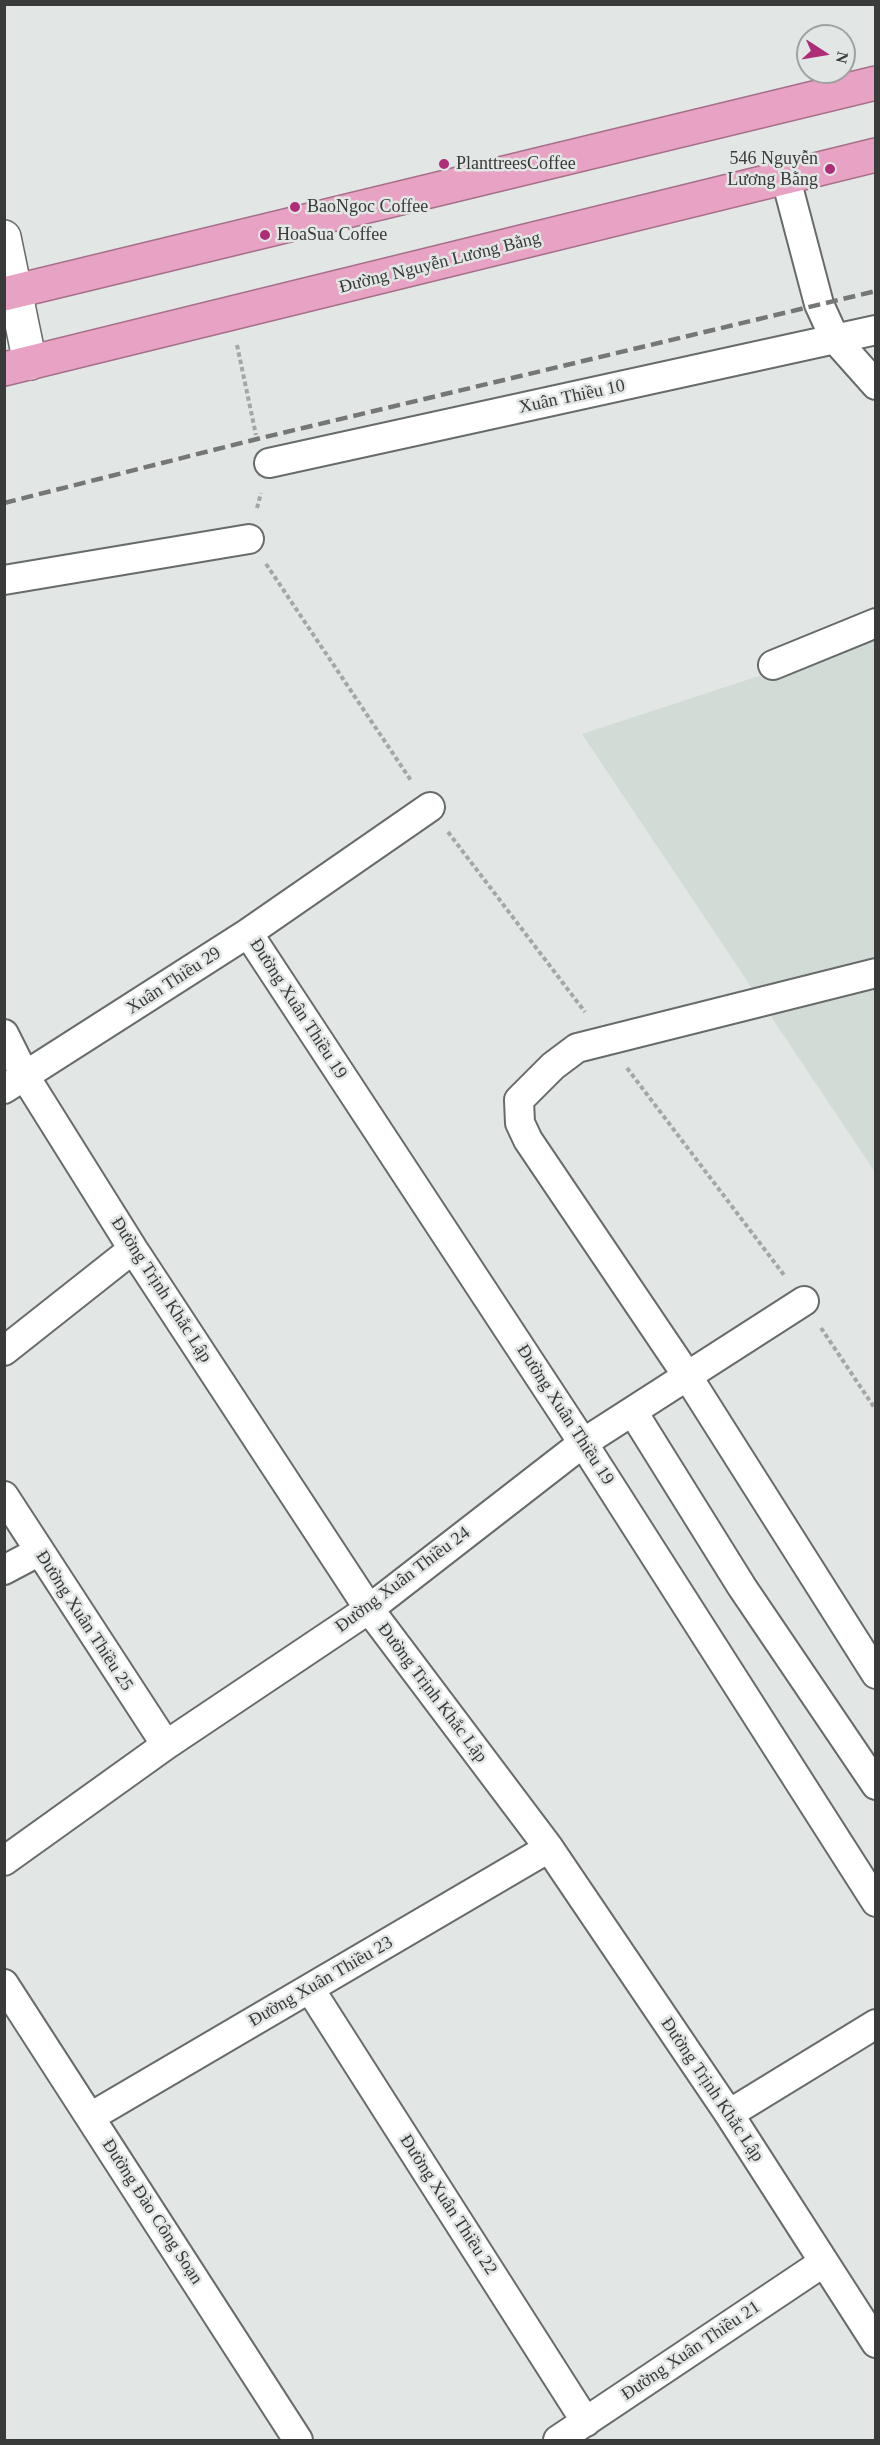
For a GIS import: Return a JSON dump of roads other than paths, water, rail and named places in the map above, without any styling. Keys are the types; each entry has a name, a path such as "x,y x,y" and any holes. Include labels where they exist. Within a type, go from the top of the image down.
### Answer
{"highway":[{"path":"10,292 876,83"},
{"name":"Đường Nguyễn Lương Bằng","path":"17,366 786,179 876,155"}],"main road":[{"path":"4,237 17,366"}],"street":[{"path":"786,179 819,304 835,339 876,385"},
{"name":"Xuân Thiều 10","path":"268,463 876,330"},
{"path":"4,580 249,538"},
{"path":"773,665 876,623"},
{"name":"Xuân Thiều 29","path":"15,1083 248,933 430,807"},
{"name":"Đường Xuân Thiều 19","path":"248,933 583,1443 876,1902"},
{"path":"876,973 577,1048 553,1065 519,1100 520,1123 548,1172 688,1377 876,1674"},
{"name":"Đường Trịnh Khắc Lập","path":"4,1034 15,1083 133,1249 369,1609 549,1848 729,2114 876,2343"},
{"path":"4,1351 133,1249"},
{"name":"Đường Xuân Thiều 24","path":"4,1861 166,1745 369,1609 583,1443 804,1301"},
{"path":"633,1412 742,1587 876,1785"},
{"name":"Đường Xuân Thiều 25","path":"4,1496 38,1552 166,1745"},
{"path":"4,1570 38,1552"},
{"name":"Đường Xuân Thiều 23","path":"92,2116 549,1848"},
{"name":"Đường Đào Công Soạn","path":"4,1984 92,2116 298,2440"},
{"name":"Đường Xuân Thiều 22","path":"309,1989 586,2422"},
{"path":"729,2114 876,2024"},
{"name":"Đường Xuân Thiều 21","path":"558,2440 824,2262"}],"railway":[{"path":"4,503 257,439 876,291"}],"place":[{"name":"PlanttreesCoffee","path":"444,164"},
{"name":"546 Nguyễn Lương Bằng","path":"830,169"},
{"name":"BaoNgoc Coffee","path":"295,207"},
{"name":"HoaSua Coffee","path":"265,235"}]}
